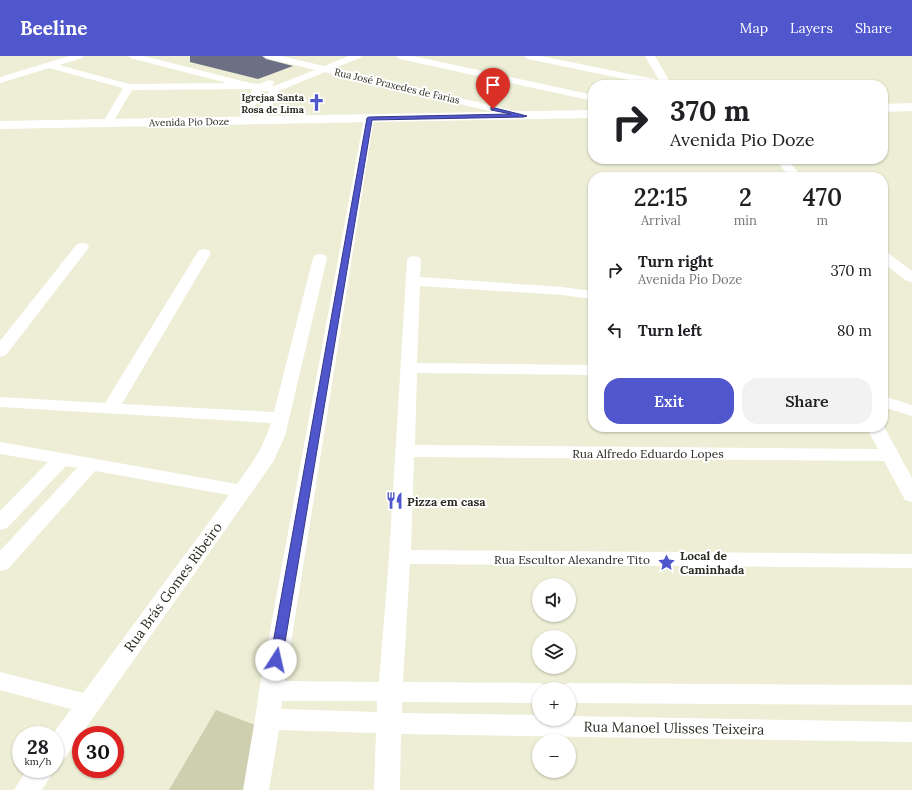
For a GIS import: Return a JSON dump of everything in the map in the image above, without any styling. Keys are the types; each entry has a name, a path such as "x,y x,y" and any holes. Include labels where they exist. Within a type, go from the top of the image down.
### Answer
{"street":[{"path":"0,80 49,61 69,59 79,56"},
{"path":"133,56 254,86 275,89 357,56"},
{"name":"Rua José Praxedes de Farias","path":"269,56 524,116"},
{"path":"49,61 129,87 254,86 339,56"},
{"path":"400,56 588,97"},
{"path":"528,56 643,80"},
{"path":"650,56 664,80"},
{"path":"244,121 257,89 254,86"},
{"path":"107,124 129,87"},
{"path":"261,121 275,89"},
{"path":"888,108 912,107"},
{"name":"Avenida Pio Doze","path":"0,125 588,114"},
{"path":"256,790 268,719 271,690 369,118"},
{"path":"785,164 792,172"},
{"path":"0,352 82,247"},
{"path":"111,408 204,253"},
{"name":"Rua Brás Gomes Ribeiro","path":"64,739 266,458 276,436 281,418 320,258"},
{"path":"387,790 390,691 400,557 414,260"},
{"path":"888,260 912,278"},
{"path":"414,281 561,291 588,294"},
{"path":"410,368 588,370"},
{"path":"0,402 281,418"},
{"path":"888,403 912,411"},
{"path":"878,432 912,496"},
{"path":"0,448 242,491"},
{"name":"Rua Alfredo Eduardo Lopes","path":"405,451 890,455"},
{"path":"0,523 61,460"},
{"path":"0,564 90,465"},
{"name":"Rua Escultor Alexandre Tito","path":"400,557 912,561"},
{"path":"0,681 89,704"},
{"path":"271,690 532,693"},
{"path":"576,693 912,695"},
{"name":"Rua Manoel Ulisses Teixeira","path":"268,719 389,723 912,732"},
{"path":"27,790 36,778"}],"green space":[{"path":"216,710 255,725 244,790 169,790"}],"building":[{"path":"190,56 262,56 266,59 293,66 258,79 190,62"}],"place":[{"name":"Igrejaa Santa Rosa de Lima","path":"317,103"},
{"name":"Pizza em casa","path":"394,501"},
{"name":"Local de Caminhada","path":"667,562"}],"route":[{"path":"276,660 369,118 524,116 493,109"}]}
